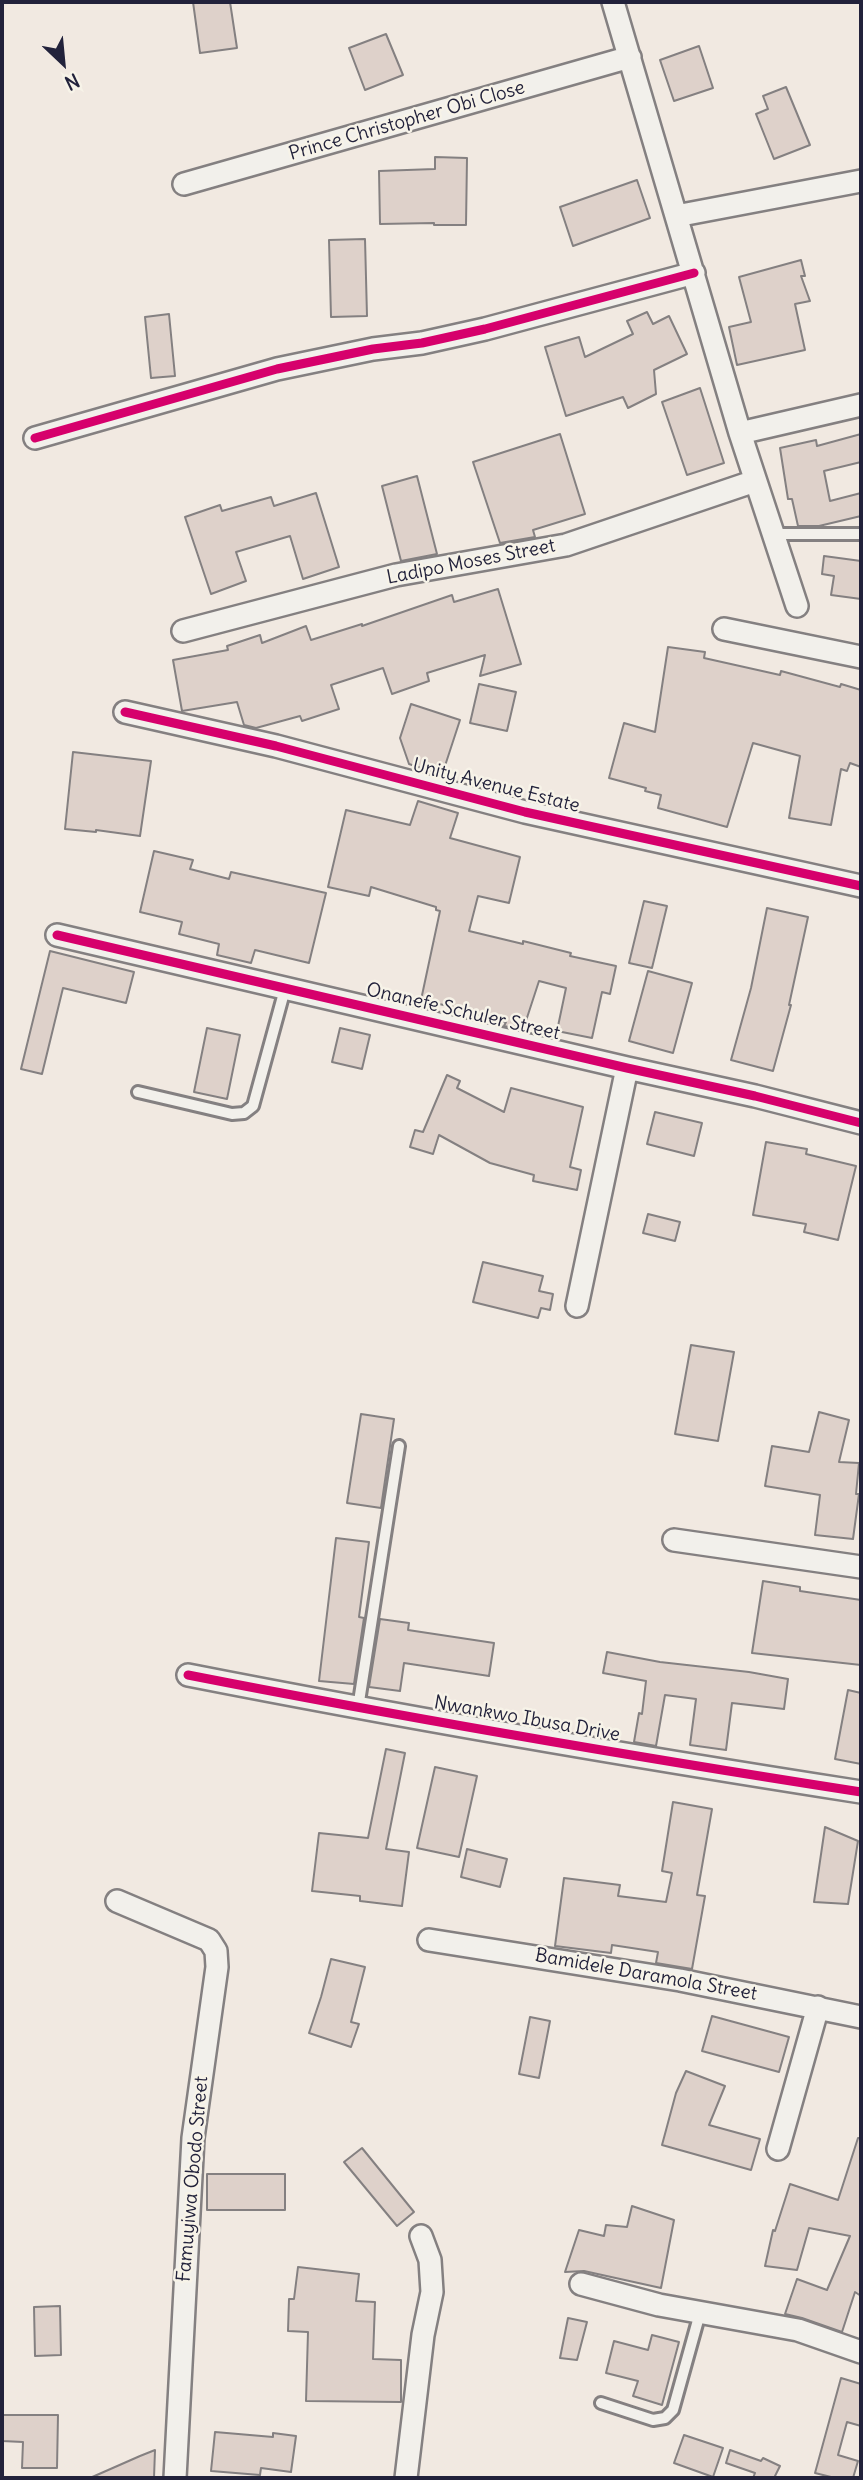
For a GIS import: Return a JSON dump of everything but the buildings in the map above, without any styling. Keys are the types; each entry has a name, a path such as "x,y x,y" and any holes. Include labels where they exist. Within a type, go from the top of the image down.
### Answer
{"street":[{"path":"619,3 630,57 740,433 797,606"},
{"name":"Prince Christopher Obi Close","path":"184,184 630,57"},
{"path":"676,216 861,181"},
{"path":"35,438 277,369 485,329 694,272"},
{"path":"740,433 861,405"},
{"name":"Ladipo Moses Street","path":"183,631 396,575 566,545 755,481"},
{"path":"724,629 861,657"},
{"name":"Unity Avenue Estate","path":"125,712 276,746 524,812 861,886"},
{"name":"Onanefe Schuler Street","path":"57,935 755,1096 861,1123"},
{"path":"578,1306 626,1068"},
{"path":"674,1541 861,1567"},
{"name":"Nwankwo Ibusa Drive","path":"188,1675 358,1708 697,1767 861,1792"},
{"name":"Famuyiwa Obodo Street","path":"117,1901 209,1940 216,1951 217,1967 193,2138 175,2478"},
{"name":"Bamidele Daramola Street","path":"429,1940 680,1980 861,2017"},
{"path":"778,2149 818,2007"},
{"path":"406,2478 423,2335 432,2292 430,2260 421,2236"},
{"path":"581,2284 700,2313 797,2330 861,2352"}],"lane":[{"path":"773,534 861,534"},
{"path":"138,1093 232,1114 244,1113 253,1106 285,989"},
{"path":"358,1708 399,1446"},
{"path":"601,2403 653,2420 664,2418 673,2410 700,2313"}],"cycle path":[{"path":"35,438 277,369 485,329 694,273"},
{"path":"125,712 276,746 525,812 861,886"},
{"path":"57,935 755,1096 861,1123"},
{"path":"188,1675 524,1737 861,1792"}]}
